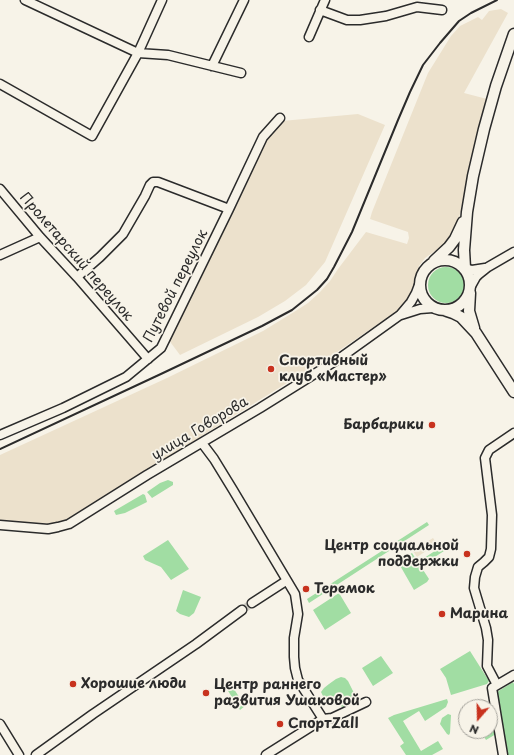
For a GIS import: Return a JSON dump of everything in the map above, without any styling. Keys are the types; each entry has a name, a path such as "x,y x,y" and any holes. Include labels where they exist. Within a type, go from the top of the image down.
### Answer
{"main road":[{"path":"464,268 467,212 473,176 496,86 514,34"},
{"path":"467,212 455,240 427,266 422,273 419,285 424,298 438,309 453,313 466,321 476,333 514,392"},
{"path":"432,262 442,259 449,259 455,261 468,273 470,279 470,315 476,333"},
{"path":"438,309 453,309 459,306 467,298 470,288"}],"street":[{"path":"26,0 138,53 168,55 241,73"},
{"path":"0,84 92,136 138,53 162,0"},
{"path":"212,66 244,0"},
{"path":"309,37 325,0"},
{"path":"320,10 347,20 360,20 386,16 417,7 442,10"},
{"name":"Путевой переулок","path":"0,435 63,408 126,377 161,348 263,137 280,118"},
{"path":"77,277 123,234 153,182 158,182 229,209"},
{"name":"Пролетарский переулок","path":"0,189 40,237 148,359"},
{"path":"0,255 40,237"},
{"path":"470,288 476,277 488,267 514,252"},
{"path":"464,268 472,270 488,267"},
{"name":"улица Говорова","path":"0,525 48,529 69,524 340,358 400,315 411,302 419,285"},
{"name":"улица Говорова","path":"400,315 420,309 438,309"},
{"path":"497,685 487,666 488,640 486,628 474,588 475,576 478,567 489,557 491,549 492,515 486,458 489,450 501,440 514,433"},
{"path":"202,443 214,459 295,594 298,614 294,638 295,668 298,680 323,718"},
{"path":"252,603 286,581"},
{"path":"36,755 196,644 242,610"},
{"path":"503,755 492,688 514,675"},
{"path":"266,755 323,718 332,718 366,702"},
{"path":"0,724 19,755"}],"shaded area":[{"path":"501,9 508,13 464,93 487,99 478,129 456,228 452,236 445,244 425,258 419,266 411,293 403,307 337,352 203,435 188,447 127,482 66,520 47,524 0,520 0,455 167,378 263,331 308,303 320,292 330,281 366,232 407,244 409,238 408,232 370,219 372,212 428,73 451,36 460,26 478,17 482,20 489,11"},
{"path":"358,114 385,125 325,262 306,285 285,301 258,317 180,355 168,339 265,139 282,121"},
{"path":"433,538 437,544 417,557 413,551"}],"green space":[{"path":"450,267 459,272 463,278 463,292 459,298 450,303 442,303 433,298 429,292 428,281 433,272 439,268"},
{"path":"168,480 173,482 173,485 152,498 147,492 160,483"},
{"path":"143,494 145,495 147,502 125,513 116,515 114,511"},
{"path":"427,522 429,525 309,603 307,599"},
{"path":"168,540 189,569 171,580 161,567 145,560 143,556"},
{"path":"441,547 444,551 424,564 421,560"},
{"path":"412,553 429,579 427,582 414,590 398,562"},
{"path":"183,590 201,597 194,613 189,617 176,611"},
{"path":"339,593 351,613 325,630 313,610"},
{"path":"470,651 489,681 487,684 451,695 446,678 440,669"},
{"path":"381,656 393,673 373,686 362,668"},
{"path":"341,677 348,681 357,700 356,704 343,707 324,698 321,692 324,688"},
{"path":"513,682 514,755 508,755 497,692"},
{"path":"230,683 245,706 240,710 225,686"},
{"path":"447,699 448,702 446,707 425,721 419,711 403,721 421,751 438,741 443,749 432,755 406,755 400,746 404,743 388,718"},
{"path":"448,714 451,715 449,735 440,724 442,718"}],"tunnel":[{"path":"242,610 252,603"}],"railway":[{"path":"0,449 262,326 292,310 317,290 327,279 352,232 398,120 423,65 459,21 497,0"}],"place":[{"name":"Спортивный клуб «Мастер»","path":"271,369"},
{"name":"Барбарики","path":"432,425"},
{"name":"Центр социальной поддержки","path":"467,554"},
{"name":"Теремок","path":"306,589"},
{"name":"Марина","path":"442,614"},
{"name":"Хорошие люди","path":"73,684"},
{"name":"Центр раннего развития Ушаковой","path":"206,693"},
{"name":"СпортZall","path":"280,724"}]}
